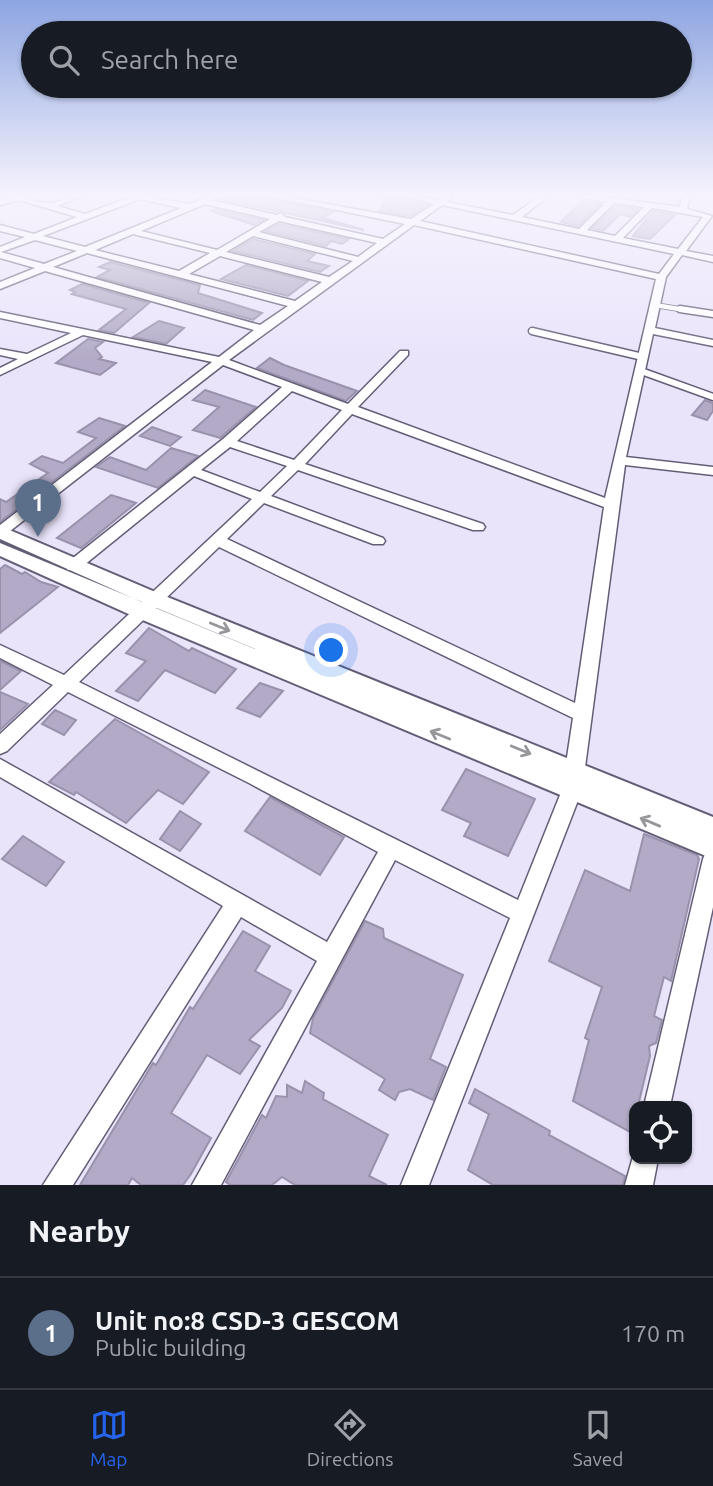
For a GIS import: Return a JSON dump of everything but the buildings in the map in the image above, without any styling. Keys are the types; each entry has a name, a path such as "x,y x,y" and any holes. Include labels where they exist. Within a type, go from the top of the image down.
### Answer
{"street":[{"path":"0,286 82,251"},
{"path":"90,251 298,305"},
{"path":"218,251 331,281"},
{"path":"326,251 361,260"},
{"path":"146,605 74,566 0,532 262,329 372,251"},
{"path":"544,251 661,277"},
{"path":"672,251 713,259"},
{"path":"180,275 221,252"},
{"path":"0,253 43,268 262,329"},
{"path":"415,1185 573,781 611,505 620,460 661,277 680,253"},
{"path":"0,315 222,361 611,505"},
{"path":"649,330 713,343"},
{"path":"0,372 81,332"},
{"path":"0,352 29,358"},
{"path":"0,746 297,464 404,353"},
{"path":"74,566 228,443 292,385"},
{"path":"228,443 478,527"},
{"path":"620,460 713,471"},
{"path":"192,471 378,541"},
{"path":"216,540 584,715"},
{"path":"0,549 146,605 573,781 713,848"},
{"path":"0,651 522,913"},
{"path":"0,767 332,957"},
{"path":"573,781 713,828"},
{"path":"207,1185 391,848"},
{"path":"658,1101 713,859"},
{"path":"57,1185 238,903"},
{"path":"639,1185 644,1164"}],"lane":[{"path":"654,305 713,314"},
{"path":"532,331 642,364 713,397"}],"place":[{"name":"Unit no:8 CSD-3 GESCOM","path":"38,537"}]}
